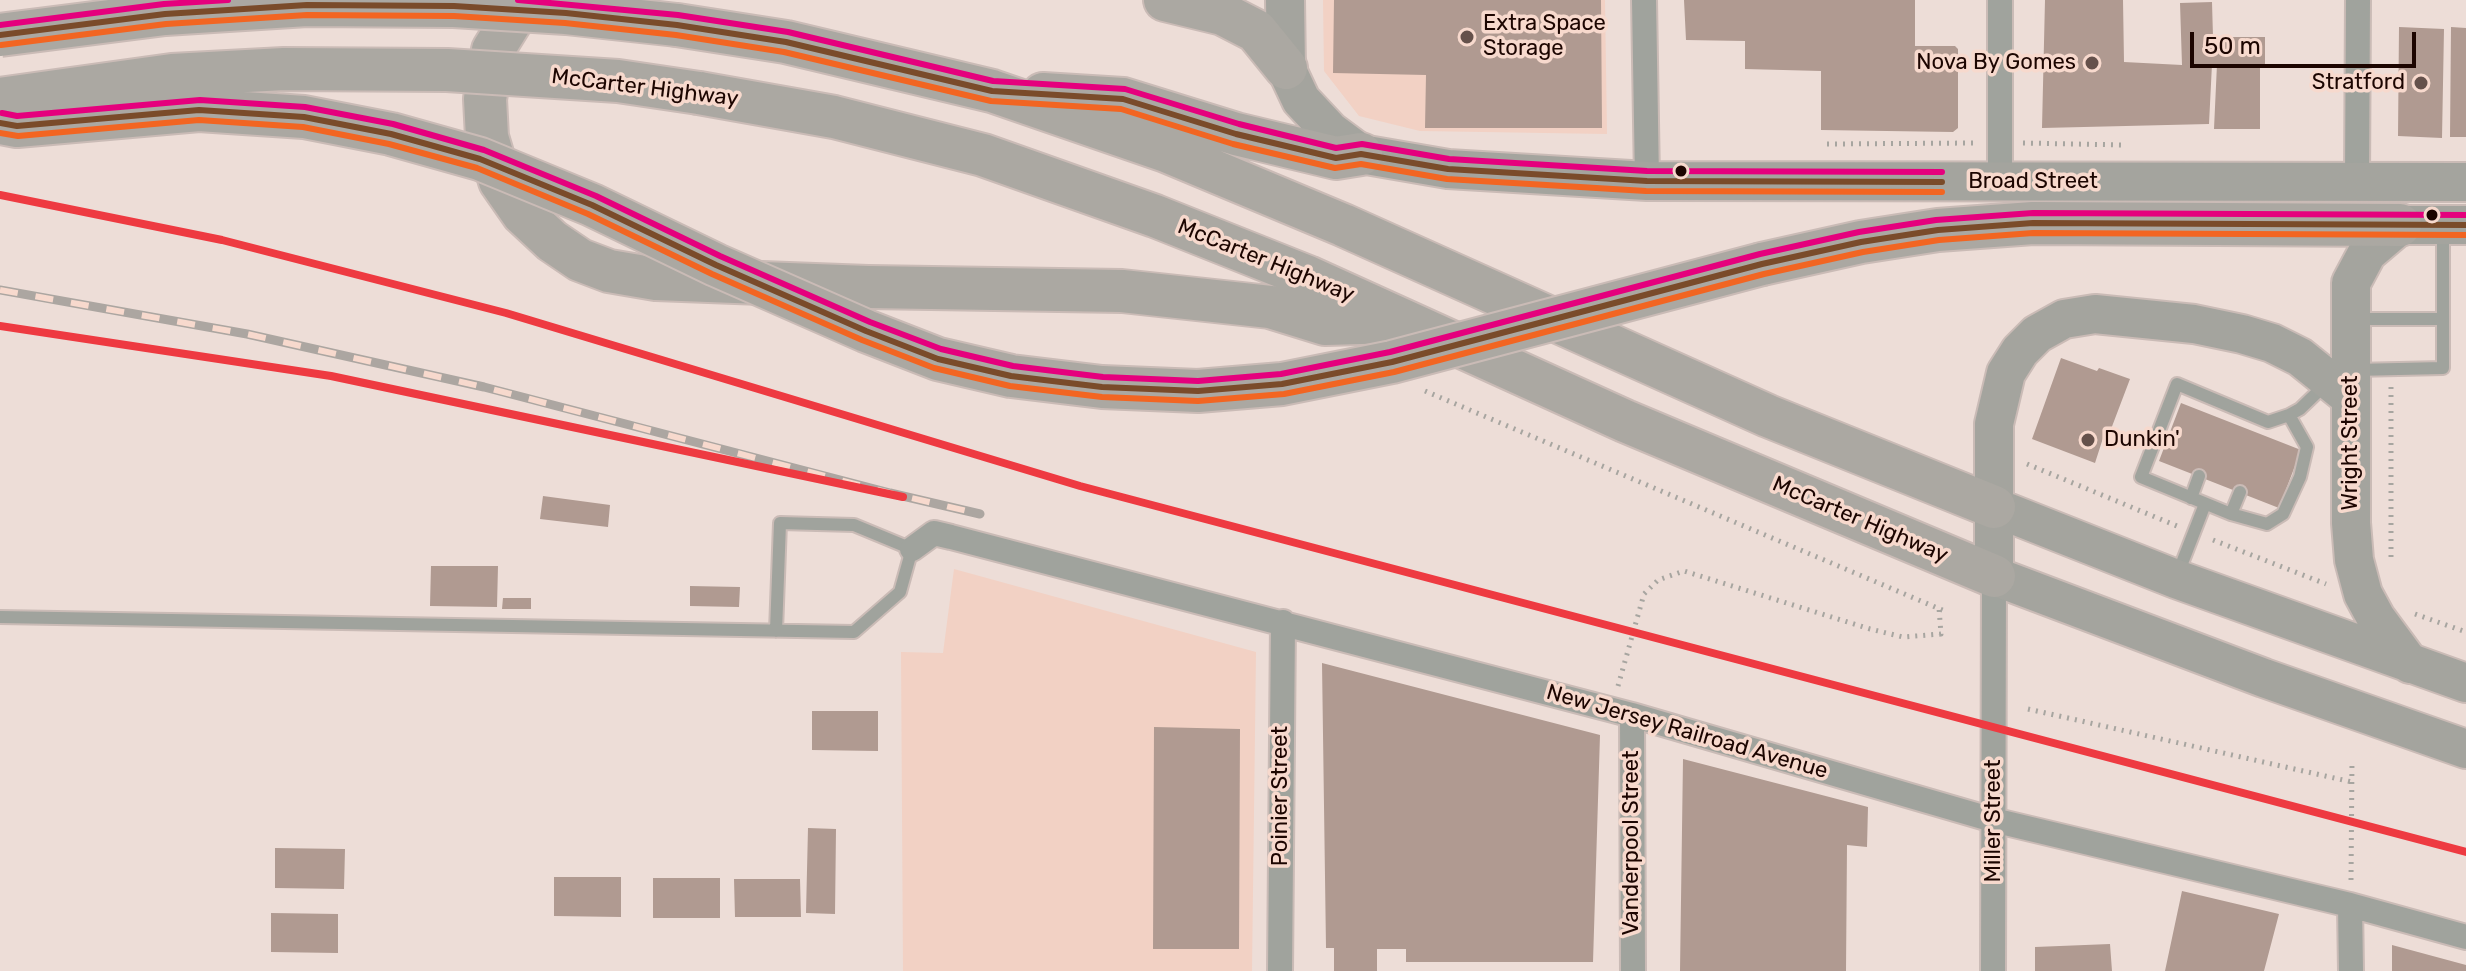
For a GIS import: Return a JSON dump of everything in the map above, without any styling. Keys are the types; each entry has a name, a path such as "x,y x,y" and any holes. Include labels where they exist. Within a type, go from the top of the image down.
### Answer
{"highway":[{"path":"524,0 493,50 485,99 487,137 500,181 523,214 552,241 580,260 609,271 656,279 868,287 1122,291 1270,307 1325,324 1410,321"},
{"path":"1165,0 1223,14 1256,31 1286,68"},
{"path":"0,35 165,14 307,5 454,6 566,13 677,25 786,42 992,91 1166,151 1343,225 1768,416 1994,507"},
{"name":"McCarter Highway","path":"0,99 172,75 284,69 447,70 618,81 834,117 983,155 1155,216 1308,277 1625,421 1994,576"},
{"path":"992,91 1123,99 1236,134 1336,158 1361,154"},
{"path":"0,123 17,126 199,110 304,117 391,134 480,159 578,199 716,265 938,359 1011,376 1102,387 1198,391 1282,384 1392,362 1762,264 1861,242 1938,230 2033,223 2400,225"}],"main road":[{"path":"1285,0 1286,68 1301,100 1330,131 1361,154"},
{"name":"Broad Street","path":"1361,154 1448,169 1647,181 2466,182"},
{"path":"2400,225 2454,225"},
{"name":"Wright Street","path":"2400,225 2367,253 2351,283 2351,320 2344,383 2354,560 2363,594 2376,618 2410,664"},
{"path":"1994,576 1994,424 2006,373 2020,351 2037,334 2064,319 2095,314 2194,324 2242,334 2272,343 2344,383"},
{"path":"1994,507 2176,579 2466,683"},
{"name":"McCarter Highway","path":"1994,576 2264,678 2466,749"}],"street":[{"path":"1644,0 1647,181"},
{"path":"2000,0 2000,183"},
{"path":"2357,181 2358,0"},
{"name":"New Jersey Railroad Avenue","path":"912,549 934,533 1622,712 1993,820 2350,905 2466,937"},
{"name":"Miller Street","path":"1993,971 1994,576"},
{"name":"Poinier Street","path":"1280,971 1283,622"},
{"name":"Vanderpool Street","path":"1622,712 1633,971"},
{"path":"2350,905 2351,971"}],"lane":[{"path":"2289,415 2307,447 2300,477 2283,514 2267,524 2231,514 2141,477 2177,384 2268,422 2289,415 2344,383 2391,370 2443,368 2443,319 2454,225"},
{"path":"2351,320 2443,319"},
{"path":"2222,419 2228,405"},
{"path":"2263,435 2268,422"},
{"path":"2191,498 2199,476"},
{"path":"2231,514 2240,492"},
{"path":"2176,579 2205,504"},
{"path":"0,617 776,631 854,632 900,592 912,549 854,525 780,523 776,631"}],"path":[{"path":"2391,370 2391,568"},
{"path":"1412,386 1947,612"},
{"path":"2019,461 2335,588 2363,594"},
{"path":"1622,712 1644,594 1658,580 1684,571 1903,637 1941,634 1939,608"},
{"path":"2412,613 2466,632"},
{"path":"2028,709 2352,782"},
{"path":"2350,905 2352,761"}],"shaded area":[{"name":"Extra Space Storage","path":"1323,0 1605,0 1607,134 1420,131 1359,116 1324,71"},
{"path":"954,569 1256,652 1252,971 903,971 901,652 943,653"}],"building":[{"name":"Extra Space Storage","path":"1334,0 1601,0 1602,128 1425,128 1426,75 1333,73"},
{"path":"1684,0 1915,0 1915,46 1955,46 1958,49 1958,128 1953,132 1821,130 1821,71 1745,69 1745,41 1686,40"},
{"name":"Nova By Gomes","path":"2045,0 2123,0 2124,62 2182,65 2180,3 2212,2 2213,37 2265,37 2265,65 2260,65 2260,129 2214,129 2217,64 2212,64 2209,124 2042,128"},
{"name":"Stratford","path":"2399,27 2444,29 2442,138 2398,136"},
{"path":"2451,27 2466,28 2466,137 2450,137"},
{"path":"2061,358 2130,379 2108,437 2104,435 2095,463 2032,439"},
{"path":"2181,403 2301,450 2279,508 2159,461"},
{"path":"543,496 610,505 608,527 540,519"},
{"path":"431,566 498,566 497,607 430,606"},
{"path":"690,586 740,587 739,607 690,606"},
{"path":"503,598 531,598 531,609 502,609"},
{"path":"1322,663 1600,735 1593,962 1406,962 1406,949 1377,949 1377,971 1334,971 1334,948 1326,948"},
{"path":"812,711 878,711 878,751 812,750"},
{"path":"1154,727 1240,729 1239,949 1153,949"},
{"path":"1683,759 1868,807 1867,847 1847,845 1846,971 1680,971"},
{"path":"808,828 836,829 835,914 806,913"},
{"path":"275,848 345,849 344,889 275,888"},
{"path":"554,877 621,877 621,917 554,916"},
{"path":"653,878 720,878 720,918 653,918"},
{"path":"734,879 800,879 801,917 735,917"},
{"path":"2182,891 2279,914 2264,971 2165,971"},
{"path":"271,913 338,914 338,953 271,952"},
{"path":"2110,944 2112,971 2035,971 2035,947"},
{"path":"2392,945 2466,965 2466,971 2392,971"}],"railway":[{"path":"0,290 247,334 484,387 980,514"}],"transit line":[{"path":"0,25 164,4 228,0"},
{"path":"518,0 678,15 788,32 993,81 1125,89 1239,124 1336,148 1362,144 1449,159 1647,171 1942,172"},
{"path":"0,35 165,14 307,5 454,6 566,13 677,25 786,42 992,91 1123,99 1236,134 1336,158 1361,154 1448,169 1647,181 1942,182"},
{"path":"1,45 166,24 307,15 454,16 565,23 676,35 784,52 991,101 1121,109 1233,144 1335,168 1361,164 1447,179 1646,191 1942,192"},
{"path":"2,113 17,116 200,100 305,107 393,124 484,150 596,196 720,256 870,322 941,349 1013,366 1103,377 1198,381 1281,374 1390,352 1760,254 1859,232 1936,220 2033,213 2466,215"},
{"path":"0,123 17,126 199,110 304,117 391,134 480,159 592,205 716,265 938,359 1011,376 1102,387 1198,391 1282,384 1392,362 1762,264 1861,242 1938,230 2033,223 2466,225"},
{"path":"0,133 18,136 199,120 303,127 389,144 477,168 588,214 712,274 862,340 934,368 1010,386 1102,397 1198,401 1284,394 1394,372 1764,274 1863,252 1939,240 2033,233 2466,235"},
{"path":"0,195 222,240 506,313 1080,486 2466,852"},
{"path":"0,326 331,376 903,497"}],"place":[{"name":"Extra Space Storage","path":"1467,37"},
{"name":"Nova By Gomes","path":"2092,63"},
{"name":"Stratford","path":"2421,83"},
{"name":"Dunkin'","path":"2088,440"}]}
